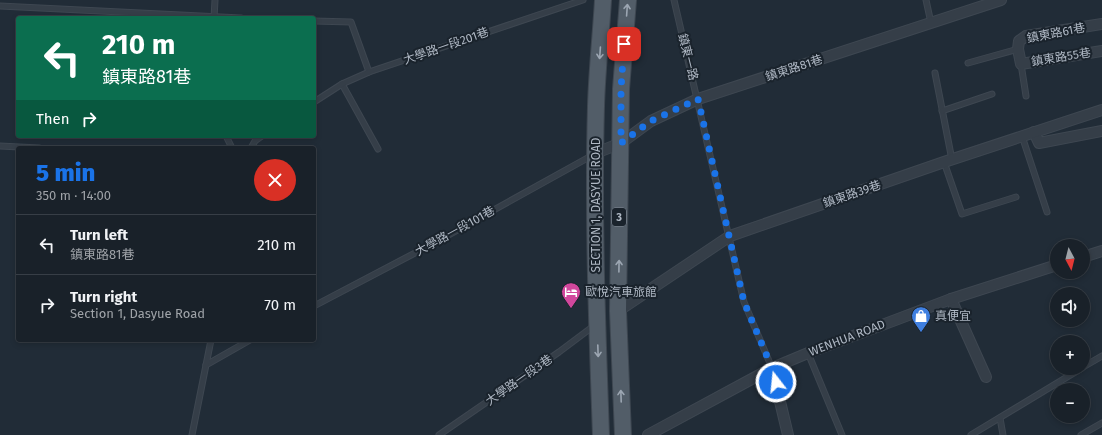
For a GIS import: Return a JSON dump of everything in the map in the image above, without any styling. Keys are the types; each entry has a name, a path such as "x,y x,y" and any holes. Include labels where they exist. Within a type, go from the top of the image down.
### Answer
{"main road":[{"name":"SECTION 1, DASYUE ROAD","path":"601,435 597,323 596,105 603,0"},
{"name":"SECTION 1, DASYUE ROAD","path":"622,435 618,311 621,89 628,0"}],"street":[{"name":"鎮東路81巷","path":"596,153 621,143 651,121 698,99 1001,0"},
{"name":"鎮東路61巷","path":"1018,49 1019,41 1026,36 1102,24"},
{"name":"鎮東路55巷","path":"1018,49 1021,64 1102,50"},
{"name":"鎮東路39巷","path":"618,311 730,236 1102,110"},
{"path":"1034,132 1039,143 1102,131"},
{"path":"1090,255 1102,251"},
{"name":"WENHUA ROAD","path":"648,435 772,368 951,299 1050,267"},
{"path":"951,299 986,377"},
{"path":"772,368 788,435"}],"lane":[{"path":"214,16 215,0"},
{"name":"大學路一段201巷","path":"316,101 342,84 369,72 583,0"},
{"name":"鎮東一路","path":"674,0 730,236 744,302 772,368"},
{"path":"926,0 931,23"},
{"path":"0,6 178,16"},
{"path":"316,21 351,22 369,72"},
{"path":"968,63 1018,49"},
{"name":"鎮東路55巷","path":"1021,64 1026,96"},
{"path":"936,73 948,161 962,214 1016,197"},
{"path":"342,84 378,149"},
{"path":"942,111 992,94"},
{"path":"1022,136 1047,212"},
{"path":"252,146 259,138"},
{"path":"0,146 16,147"},
{"name":"大學路一段101巷","path":"316,305 443,238 596,153"},
{"name":"大學路一段3巷","path":"439,435 559,352 597,323"},
{"path":"192,435 211,342"},
{"path":"206,365 246,342"},
{"path":"808,353 842,435"},
{"path":"1090,363 1102,356"},
{"path":"972,435 1071,375"},
{"path":"1000,418 1003,435"},
{"path":"1081,435 1102,423"}],"place":[{"name":"歐悅汽車旅館","path":"571,309"},
{"name":"真便宜","path":"921,333"}],"route":[{"path":"624,44 621,89 621,143 651,121 698,99 744,302 772,368 776,382"}]}
